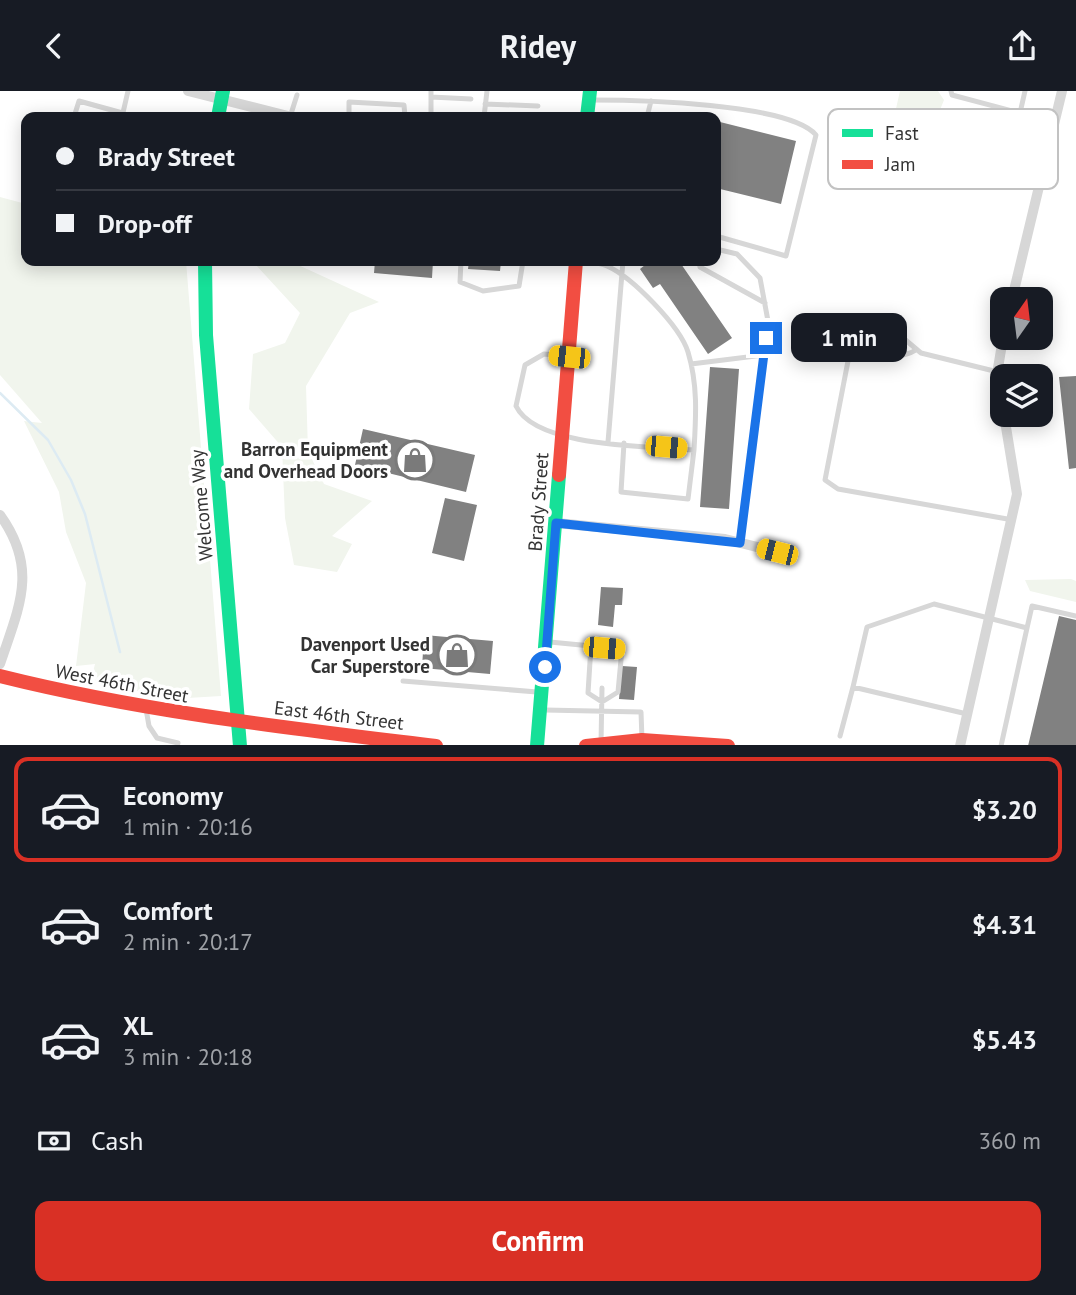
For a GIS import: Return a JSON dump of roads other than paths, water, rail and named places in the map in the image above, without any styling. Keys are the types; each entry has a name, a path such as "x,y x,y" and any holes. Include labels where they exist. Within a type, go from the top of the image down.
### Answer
{"main road":[{"name":"Welcome Way","path":"205,266 206,335 240,745"},
{"name":"Brady Street","path":"537,745 542,710 576,266"},
{"name":"West 46th Street","path":"0,676 146,709 238,722"},
{"name":"East 46th Street","path":"238,722 378,742 436,745"},
{"path":"594,745 642,740 728,745"}],"street":[{"path":"188,91 222,95 275,112"},
{"path":"1058,109 1062,91"},
{"path":"1015,287 1038,189"},
{"path":"960,745 1017,494 1005,427"},
{"path":"0,515 19,545 23,574 20,604 0,664"},
{"path":"556,523 740,543 777,552"}],"lane":[{"path":"123,112 128,91"},
{"path":"484,112 487,91"},
{"path":"950,91 953,95 1005,109"},
{"path":"1021,109 1025,91"},
{"path":"430,112 431,94 471,99"},
{"path":"292,112 297,95"},
{"path":"589,95 773,116 811,129 816,135 786,256 721,237"},
{"path":"76,112 79,101 113,112"},
{"path":"648,112 651,101"},
{"path":"349,112 349,102 404,105 405,112"},
{"path":"485,104 538,106"},
{"path":"721,250 737,254 760,278 768,320 740,543"},
{"path":"461,266 460,282 483,291 519,286 522,266"},
{"path":"608,266 630,278 663,315 687,349 697,403 688,499 621,492 624,443"},
{"path":"608,442 622,266"},
{"path":"700,266 765,303"},
{"path":"990,370 916,350 901,337 854,330 825,480 838,489 1013,520"},
{"path":"850,351 892,356 908,355 916,350"},
{"path":"569,357 544,354 525,365 516,406 529,422 563,437 694,450"},
{"path":"691,364 764,355"},
{"path":"840,736 867,627 934,604 1027,628"},
{"path":"1000,745 1031,606 1076,616"},
{"path":"547,642 622,649 618,692 602,702"},
{"path":"591,646 588,693 602,702"},
{"path":"604,648 604,658"},
{"path":"403,681 543,693"},
{"path":"853,687 967,714"},
{"path":"594,745 601,711 602,688"},
{"path":"146,709 149,726 157,738 178,743 177,745"},
{"path":"542,710 641,712 642,740"},
{"path":"155,745 157,738"}],"waterway":[{"path":"0,393 48,440 71,480 85,514 120,652"}],"place":[{"name":"Barron Equipment and Overhead Doors","path":"415,460"},
{"name":"Davenport Used Car Superstore","path":"457,655"}]}
